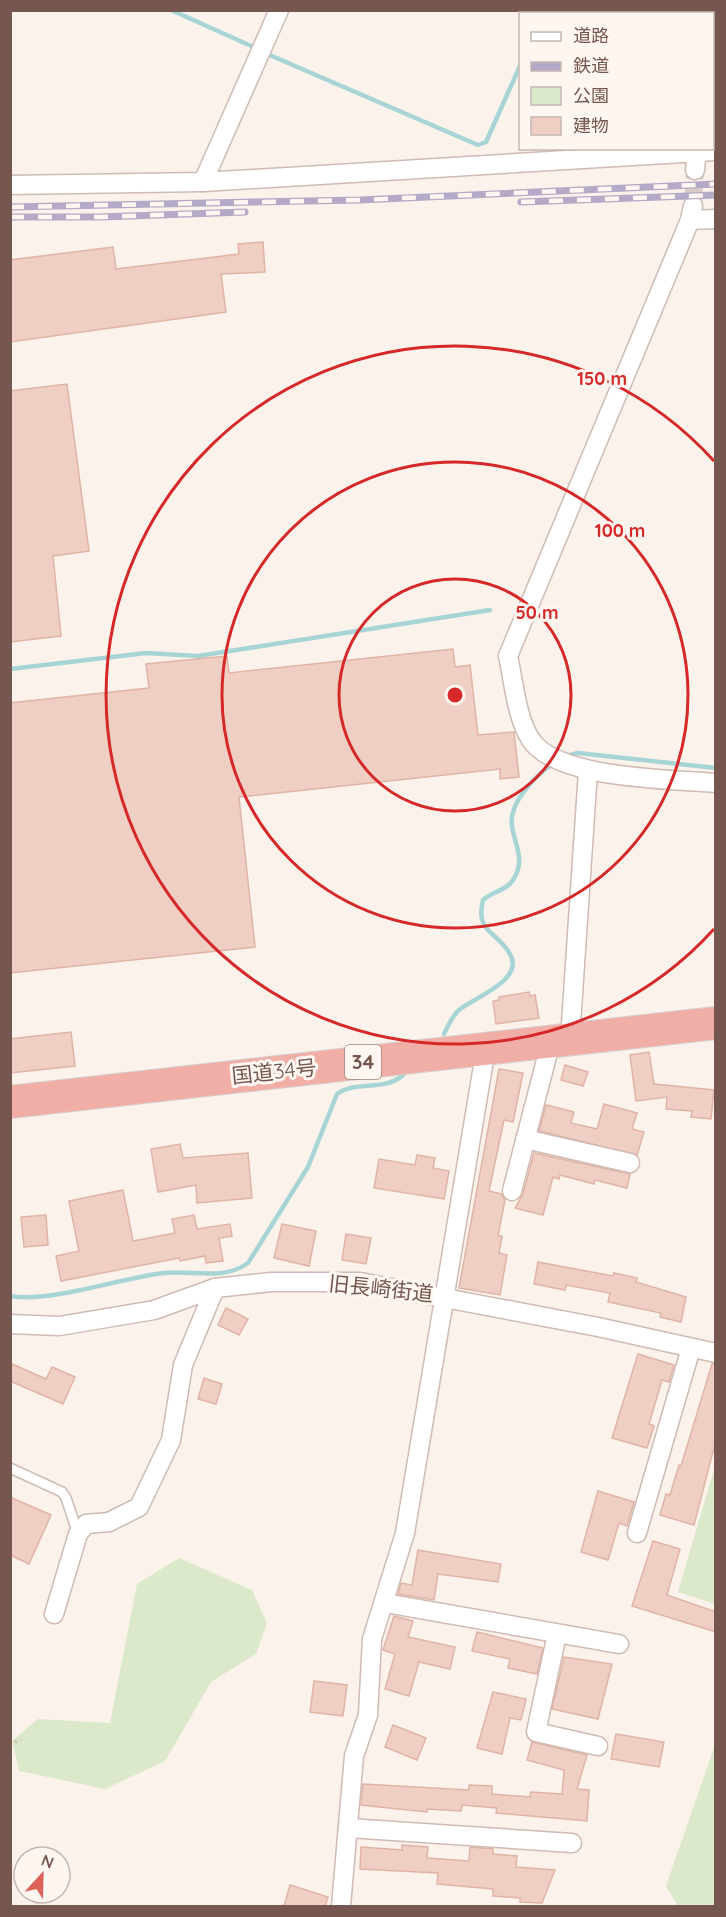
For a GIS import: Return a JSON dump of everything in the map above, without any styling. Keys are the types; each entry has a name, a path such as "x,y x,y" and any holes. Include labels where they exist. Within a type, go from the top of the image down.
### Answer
{"highway":[{"name":"国道34号","path":"10,1102 716,1023"}],"street":[{"path":"203,182 279,10"},
{"path":"695,170 696,150"},
{"path":"10,185 203,182 716,150"},
{"path":"716,219 692,213 508,656 523,725 532,742 548,755 566,765 588,771 716,783"},
{"path":"512,1191 525,1138 561,1040 588,771"},
{"path":"341,1906 354,1756 368,1715 372,1639 405,1533 486,1048"},
{"path":"525,1138 630,1163"},
{"name":"旧長崎街道","path":"10,1324 59,1326 154,1310 215,1288 271,1282 360,1282 443,1296 716,1353"},
{"path":"54,1614 78,1534 86,1524 110,1522 139,1507 171,1440 183,1365 215,1288"},
{"path":"636,1533 691,1348"},
{"path":"385,1603 619,1644"},
{"path":"557,1634 536,1732 598,1746"},
{"path":"348,1828 572,1843"}],"lane":[{"path":"10,1468 62,1492 78,1534"}],"path":[{"path":"10,1745 21,1739"}],"green space":[{"path":"716,1466 715,1604 678,1592"},
{"path":"179,1558 252,1590 267,1623 256,1654 211,1682 165,1761 105,1789 19,1771 12,1741 38,1719 110,1723 137,1584"},
{"path":"715,1745 715,1906 678,1906 666,1886"}],"building":[{"path":"263,242 265,272 221,274 226,312 10,342 10,260 113,247 116,269 239,254 238,244"},
{"path":"67,384 89,551 53,556 61,636 10,642 10,391"},
{"path":"453,649 455,667 470,665 478,735 514,732 519,777 500,779 500,769 239,797 255,947 10,973 10,703 149,688 146,664 227,656 229,673"},
{"path":"529,992 530,996 535,995 539,1018 496,1024 493,1001 499,1000 499,997"},
{"path":"71,1032 75,1066 10,1073 10,1039"},
{"path":"649,1052 654,1084 714,1090 711,1119 691,1117 692,1111 666,1109 667,1097 636,1101 630,1055"},
{"path":"565,1065 588,1072 583,1086 561,1080"},
{"path":"499,1069 523,1073 513,1122 504,1120 489,1191 501,1194 505,1200 498,1236 502,1236 499,1253 507,1255 500,1295 459,1288"},
{"path":"604,1104 637,1113 632,1129 644,1132 637,1155 539,1131 546,1105 574,1112 571,1123 597,1129"},
{"path":"180,1144 183,1158 248,1153 252,1198 197,1203 196,1185 158,1192 151,1149"},
{"path":"534,1153 630,1174 627,1188 595,1180 594,1184 560,1175 559,1179 553,1177 543,1215 515,1208 523,1194"},
{"path":"417,1155 435,1158 433,1168 449,1171 444,1199 374,1188 379,1159 415,1165"},
{"path":"123,1190 133,1241 175,1233 172,1219 194,1215 197,1229 230,1224 232,1236 219,1238 223,1261 206,1263 205,1256 180,1261 179,1258 61,1281 56,1256 79,1251 69,1201"},
{"path":"46,1215 48,1245 24,1247 21,1217"},
{"path":"282,1224 316,1231 309,1266 274,1258"},
{"path":"346,1234 371,1238 366,1264 342,1260"},
{"path":"538,1262 613,1276 614,1273 637,1278 636,1282 686,1297 681,1322 660,1317 661,1313 608,1302 610,1293 566,1285 565,1290 534,1284"},
{"path":"226,1308 248,1319 239,1335 218,1325"},
{"path":"638,1354 674,1365 669,1382 662,1380 649,1424 654,1426 647,1448 612,1438"},
{"path":"10,1363 46,1379 52,1367 75,1377 63,1404 10,1381"},
{"path":"712,1364 716,1364 716,1440 694,1525 660,1515 666,1494 670,1495 679,1465 681,1466"},
{"path":"204,1378 222,1384 216,1404 198,1399"},
{"path":"598,1491 634,1502 627,1526 619,1523 608,1560 581,1552"},
{"path":"10,1497 51,1515 29,1564 10,1555"},
{"path":"653,1541 680,1549 667,1595 716,1612 716,1632 632,1606"},
{"path":"418,1550 501,1564 498,1582 438,1574 434,1600 398,1594 401,1583 412,1585"},
{"path":"394,1616 413,1621 408,1637 455,1647 450,1669 419,1662 409,1696 385,1689 395,1654 383,1650"},
{"path":"477,1632 543,1648 537,1674 508,1668 510,1659 472,1651"},
{"path":"564,1657 612,1664 598,1719 552,1709"},
{"path":"314,1681 347,1685 343,1716 310,1712"},
{"path":"493,1692 526,1699 521,1720 510,1718 502,1754 477,1748"},
{"path":"393,1725 426,1738 417,1760 385,1747"},
{"path":"616,1734 664,1742 659,1767 611,1759"},
{"path":"532,1742 587,1755 577,1789 589,1790 587,1821 496,1813 497,1808 462,1805 461,1811 427,1809 427,1812 361,1805 363,1784 469,1790 469,1785 492,1786 492,1794 530,1797 531,1792 562,1794 564,1770 527,1760"},
{"path":"402,1845 428,1847 427,1858 469,1861 470,1847 493,1849 493,1854 517,1856 516,1867 555,1870 542,1903 520,1902 520,1898 493,1896 493,1889 437,1884 438,1873 360,1869 361,1847 402,1850"},
{"path":"290,1885 328,1897 325,1906 284,1906"}],"waterway":[{"path":"171,10 258,49"},
{"path":"265,53 478,145 486,142 519,68"},
{"path":"10,669 146,653 198,656 490,610"},
{"path":"566,756 578,753 716,768"},
{"path":"444,1034 459,1010 495,988 510,972 513,963 510,954 484,925 481,911 483,900 507,886 517,873 519,859 512,826 514,808 532,782 554,763"},
{"path":"10,1296 45,1296 164,1273 229,1272 248,1263 308,1167 337,1094 353,1088 387,1083 403,1075"}],"tunnel":[{"path":"693,206 695,170"}],"railway":[{"path":"10,207 360,200 716,184"},
{"path":"521,202 716,195"},
{"path":"10,217 100,217 245,212"}]}
